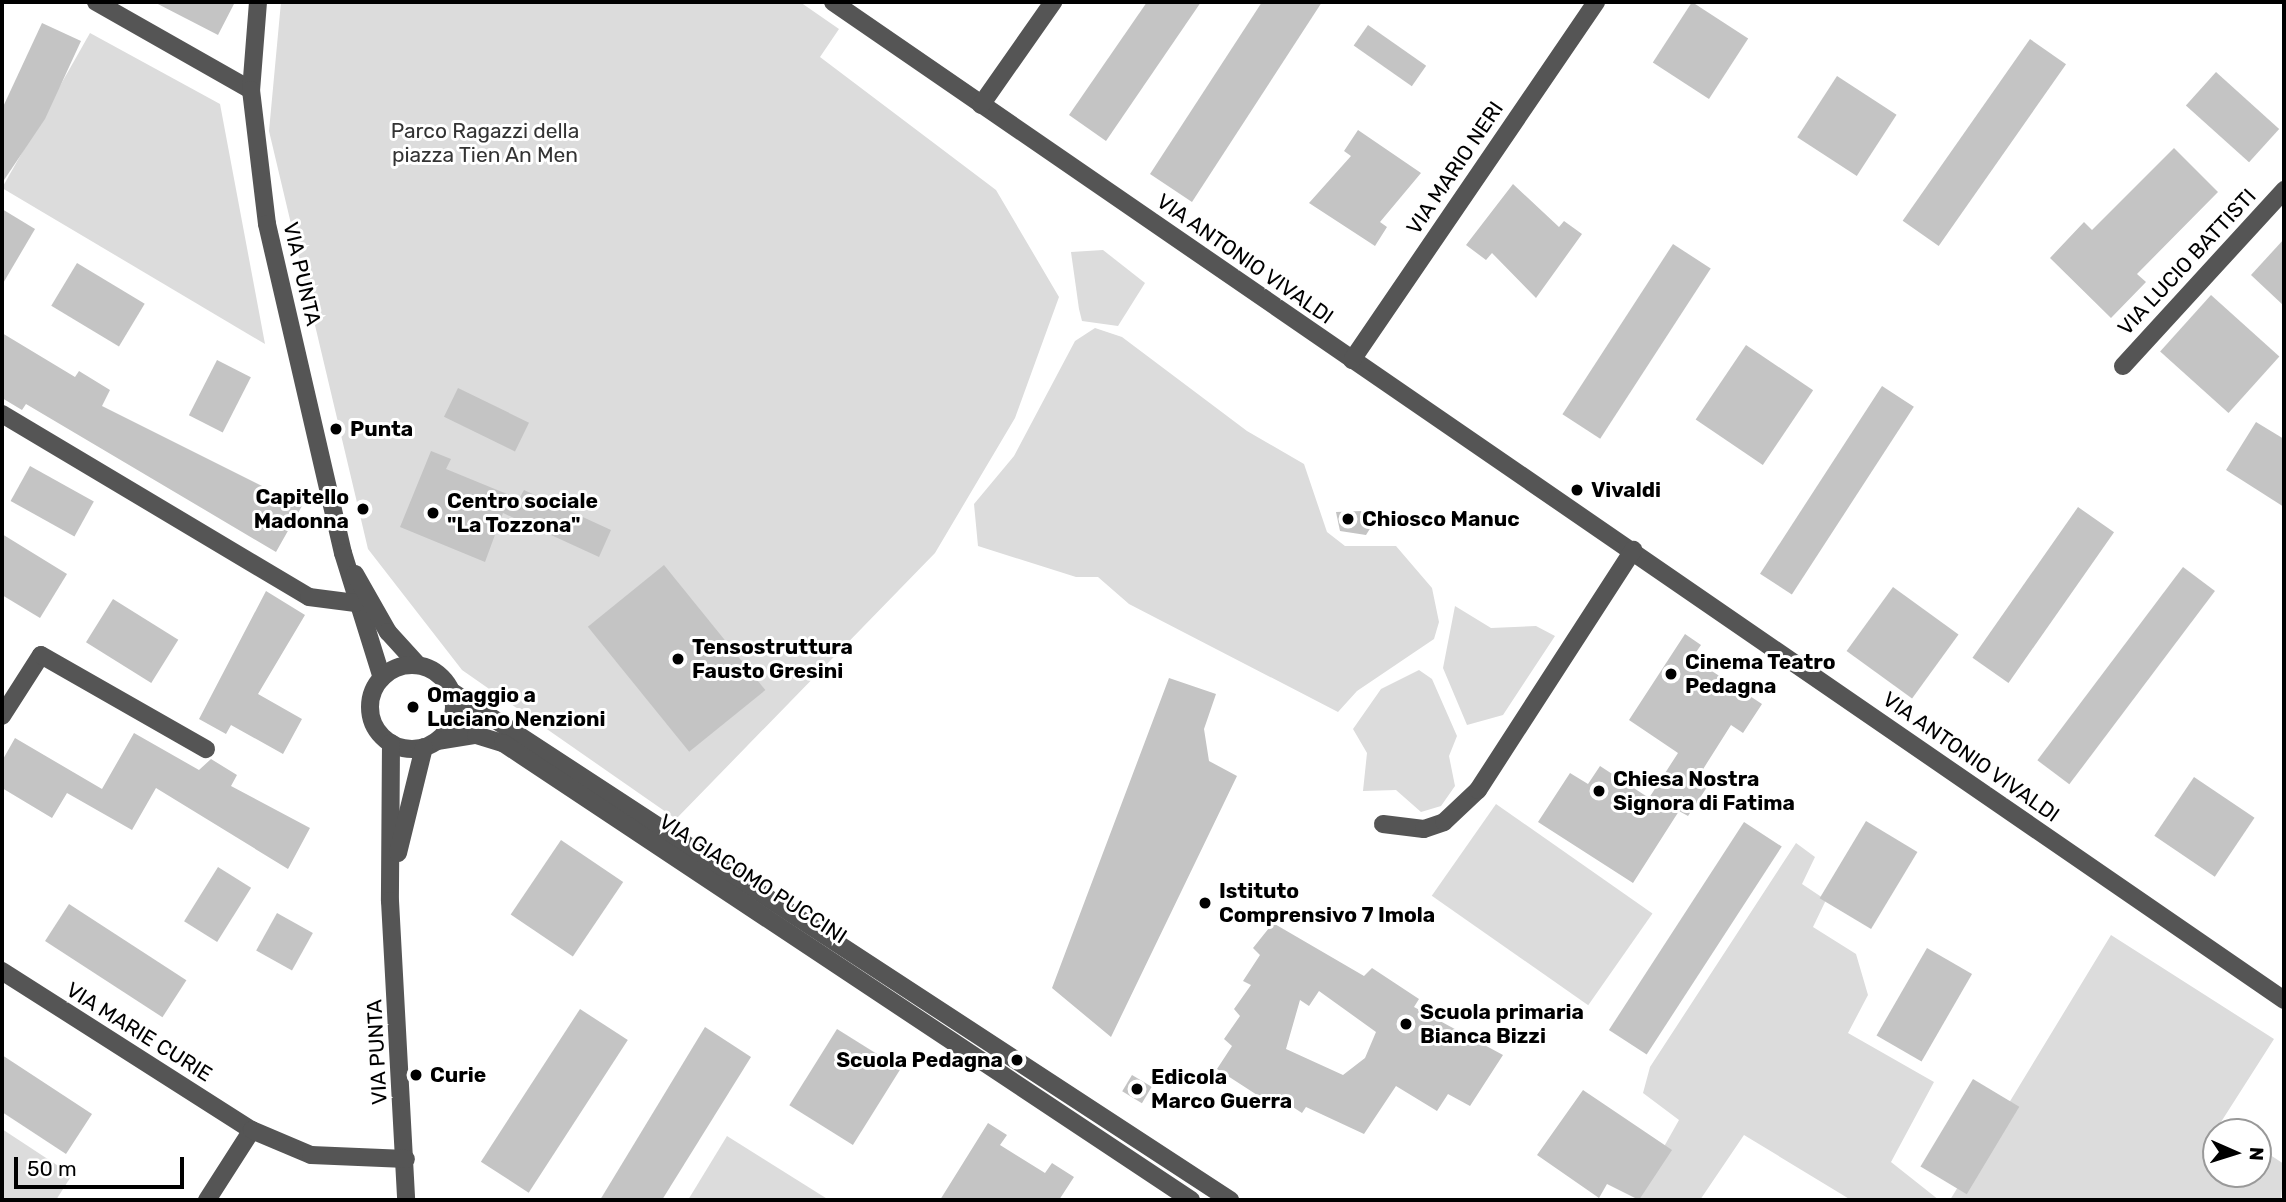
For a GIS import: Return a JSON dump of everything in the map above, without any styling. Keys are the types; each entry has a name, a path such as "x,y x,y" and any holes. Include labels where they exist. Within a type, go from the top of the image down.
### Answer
{"street":[{"path":"96,2 251,90"},
{"name":"VIA PUNTA","path":"258,2 251,90 267,224 343,553 356,603 382,678"},
{"name":"VIA ANTONIO VIVALDI","path":"833,2 2284,1000"},
{"path":"981,105 1053,2"},
{"name":"VIA MARIO NERI","path":"1352,360 1596,2"},
{"name":"VIA LUCIO BATTISTI","path":"2123,366 2284,190"},
{"path":"2,414 309,597 356,603"},
{"path":"1383,824 1424,829 1444,822 1478,790 1633,550"},
{"name":"VIA PUNTA","path":"343,553 388,632 418,665"},
{"path":"2,716 41,655 206,749"},
{"path":"391,743 371,713 382,678 418,665"},
{"name":"VIA GIACOMO PUCCINI","path":"418,665 438,673 451,691 567,775 923,1007 980,1033 1230,1200"},
{"path":"431,744 453,718 451,691"},
{"name":"VIA GIACOMO PUCCINI","path":"391,743 431,744 489,736 567,775"},
{"name":"VIA PUNTA","path":"391,743 390,901 406,1159 406,1200"},
{"name":"VIA PUNTA","path":"390,901 404,814 431,744"},
{"name":"VIA MARIE CURIE","path":"2,971 252,1130 311,1155 406,1159"},
{"name":"VIA GIACOMO PUCCINI","path":"923,1007 970,1049 1191,1200"},
{"path":"970,1049 980,1033"},
{"path":"207,1200 252,1130"}],"green space":[{"name":"Parco Ragazzi della piazza Tien An Men","path":"281,2 800,2 839,29 820,57 996,190 1059,297 1015,418 935,553 676,819 462,670 368,549 269,131"},
{"path":"90,33 220,104 265,344 2,188"},
{"path":"1103,250 1145,283 1118,326 1082,321 1079,309 1071,252"},
{"path":"1095,328 1122,337 1247,431 1304,464 1327,532 1345,546 1396,546 1432,588 1439,622 1434,639 1357,691 1338,712 1129,604 1098,577 1076,577 978,546 974,504 1014,456 1075,341"},
{"path":"1455,606 1491,628 1536,626 1555,636 1503,715 1467,725 1443,668"},
{"path":"1419,670 1432,679 1457,736 1449,756 1455,786 1441,806 1421,812 1396,790 1363,791 1367,753 1353,729 1381,689"},
{"path":"1496,804 1652,914 1588,1005 1432,896"},
{"path":"1796,843 1815,857 1802,884 1826,900 1813,927 1856,954 1868,995 1848,1033 1934,1082 1891,1162 1939,1200 1851,1200 1744,1135 1700,1200 1634,1200 1679,1120 1643,1093 1650,1067"},
{"path":"2111,935 2274,1039 2224,1118 2202,1118 2202,1188 2272,1188 2272,1156 2284,1164 2281,1200 1950,1200"},
{"path":"2,1129 72,1175 56,1200 2,1200"},
{"path":"727,1136 829,1200 688,1200"}],"building":[{"path":"154,2 235,2 218,35"},
{"path":"1147,2 1201,2 1106,141 1069,115"},
{"path":"1262,2 1322,2 1192,202 1150,174"},
{"path":"1692,2 1748,38 1709,99 1653,62"},
{"path":"42,23 81,41 45,119 2,183 2,109"},
{"path":"1368,25 1426,66 1412,86 1354,45"},
{"path":"2030,39 2066,64 1939,246 1903,221"},
{"path":"2216,72 2279,129 2249,162 2186,105"},
{"path":"1837,76 1897,115 1857,176 1797,137"},
{"path":"1358,130 1421,173 1380,222 1387,227 1375,246 1309,203 1351,156 1344,151"},
{"path":"2174,148 2218,192 2137,274 2146,282 2111,318 2050,258 2084,222 2092,230"},
{"path":"1513,184 1559,227 1564,221 1582,234 1536,298 1492,253 1486,260 1466,245"},
{"path":"2,209 35,229 2,285"},
{"path":"2284,239 2284,306 2251,275"},
{"path":"1673,244 1711,269 1600,439 1562,414"},
{"path":"77,263 145,304 119,347 51,306"},
{"path":"2211,295 2279,357 2229,413 2160,351"},
{"path":"2,333 75,377 79,371 110,390 102,406 302,506 276,552 26,404 22,410 2,398"},
{"path":"1746,345 1813,390 1763,465 1696,420"},
{"path":"217,360 251,377 223,432 189,415"},
{"path":"1882,386 1914,407 1792,595 1760,574"},
{"path":"458,388 529,423 515,451 444,417"},
{"path":"2256,422 2284,439 2284,507 2226,470"},
{"path":"431,451 451,459 446,469 519,499 524,490 611,530 599,557 503,513 485,562 400,527"},
{"path":"30,466 94,501 74,536 11,501"},
{"path":"2078,507 2114,532 2009,683 1972,658"},
{"path":"1361,511 1371,527 1366,535 1340,531 1336,512"},
{"path":"2,534 67,574 40,618 2,595"},
{"name":"Tensostruttura Fausto Gresini","path":"664,565 765,690 689,752 588,627"},
{"path":"2183,567 2215,591 2069,784 2037,760"},
{"path":"1893,587 1959,635 1912,699 1847,651"},
{"path":"266,591 305,615 258,694 302,719 283,754 231,725 226,734 199,719"},
{"path":"113,599 178,640 151,683 86,642"},
{"name":"Chiesa Nostra Signora di Fatima","path":"1685,634 1701,645 1692,658 1762,704 1743,733 1731,725 1700,774 1711,781 1688,816 1679,811 1633,883 1538,822 1570,773 1588,784 1600,766 1649,798 1678,753 1629,720"},
{"path":"1169,678 1216,694 1204,729 1209,761 1237,776 1111,1037 1052,988"},
{"path":"134,733 199,770 211,759 237,775 231,786 310,828 288,869 156,788 132,830 67,793 52,818 2,788 2,761 15,738 102,789"},
{"path":"2194,777 2255,818 2215,877 2154,836"},
{"path":"1866,821 1917,852 1871,929 1820,898"},
{"path":"1744,822 1782,847 1647,1054 1609,1030"},
{"path":"561,840 623,882 573,957 511,915"},
{"path":"218,867 251,888 217,942 184,921"},
{"path":"69,904 186,980 162,1017 45,941"},
{"path":"277,913 313,933 292,970 256,951"},
{"name":"Scuola primaria Bianca Bizzi","path":"1273,923 1364,976 1372,968 1419,999 1414,1007 1503,1055 1470,1106 1448,1094 1437,1111 1396,1086 1364,1134 1306,1107 1302,1113 1276,1096 1271,1104 1217,1069 1232,1046 1224,1039 1240,1016 1234,1009 1251,985 1243,981 1260,955 1253,948","holes":["1319,991 1376,1032 1365,1058 1343,1075 1286,1049 1300,1000 1309,1006"]},
{"path":"1927,948 1972,974 1922,1061 1877,1035"},
{"path":"580,1009 628,1040 529,1193 481,1162"},
{"path":"705,1027 751,1057 662,1200 600,1200"},
{"path":"837,1029 901,1069 853,1145 789,1105"},
{"path":"2,1055 92,1114 66,1154 2,1112"},
{"name":"Edicola Marco Guerra","path":"1132,1075 1152,1087 1142,1103 1122,1091"},
{"path":"1973,1079 2019,1107 1967,1194 1920,1166"},
{"path":"1583,1090 1672,1150 1639,1200 1607,1184 1599,1198 1537,1155"},
{"path":"988,1123 1007,1135 1000,1145 1045,1173 1052,1163 1074,1177 1059,1200 940,1200"}],"place":[{"name":"Punta","path":"336,429"},
{"name":"Vivaldi","path":"1577,490"},
{"name":"Capitello Madonna","path":"363,509"},
{"name":"Centro sociale \"La Tozzona\"","path":"433,513"},
{"name":"Chiosco Manuc","path":"1348,519"},
{"name":"Tensostruttura Fausto Gresini","path":"678,659"},
{"name":"Cinema Teatro Pedagna","path":"1671,674"},
{"name":"Omaggio a Luciano Nenzioni","path":"413,707"},
{"name":"Chiesa Nostra Signora di Fatima","path":"1599,791"},
{"name":"Istituto Comprensivo 7 Imola","path":"1205,903"},
{"name":"Scuola primaria Bianca Bizzi","path":"1406,1024"},
{"name":"Scuola Pedagna","path":"1017,1060"},
{"name":"Curie","path":"416,1075"},
{"name":"Edicola Marco Guerra","path":"1137,1089"}]}
